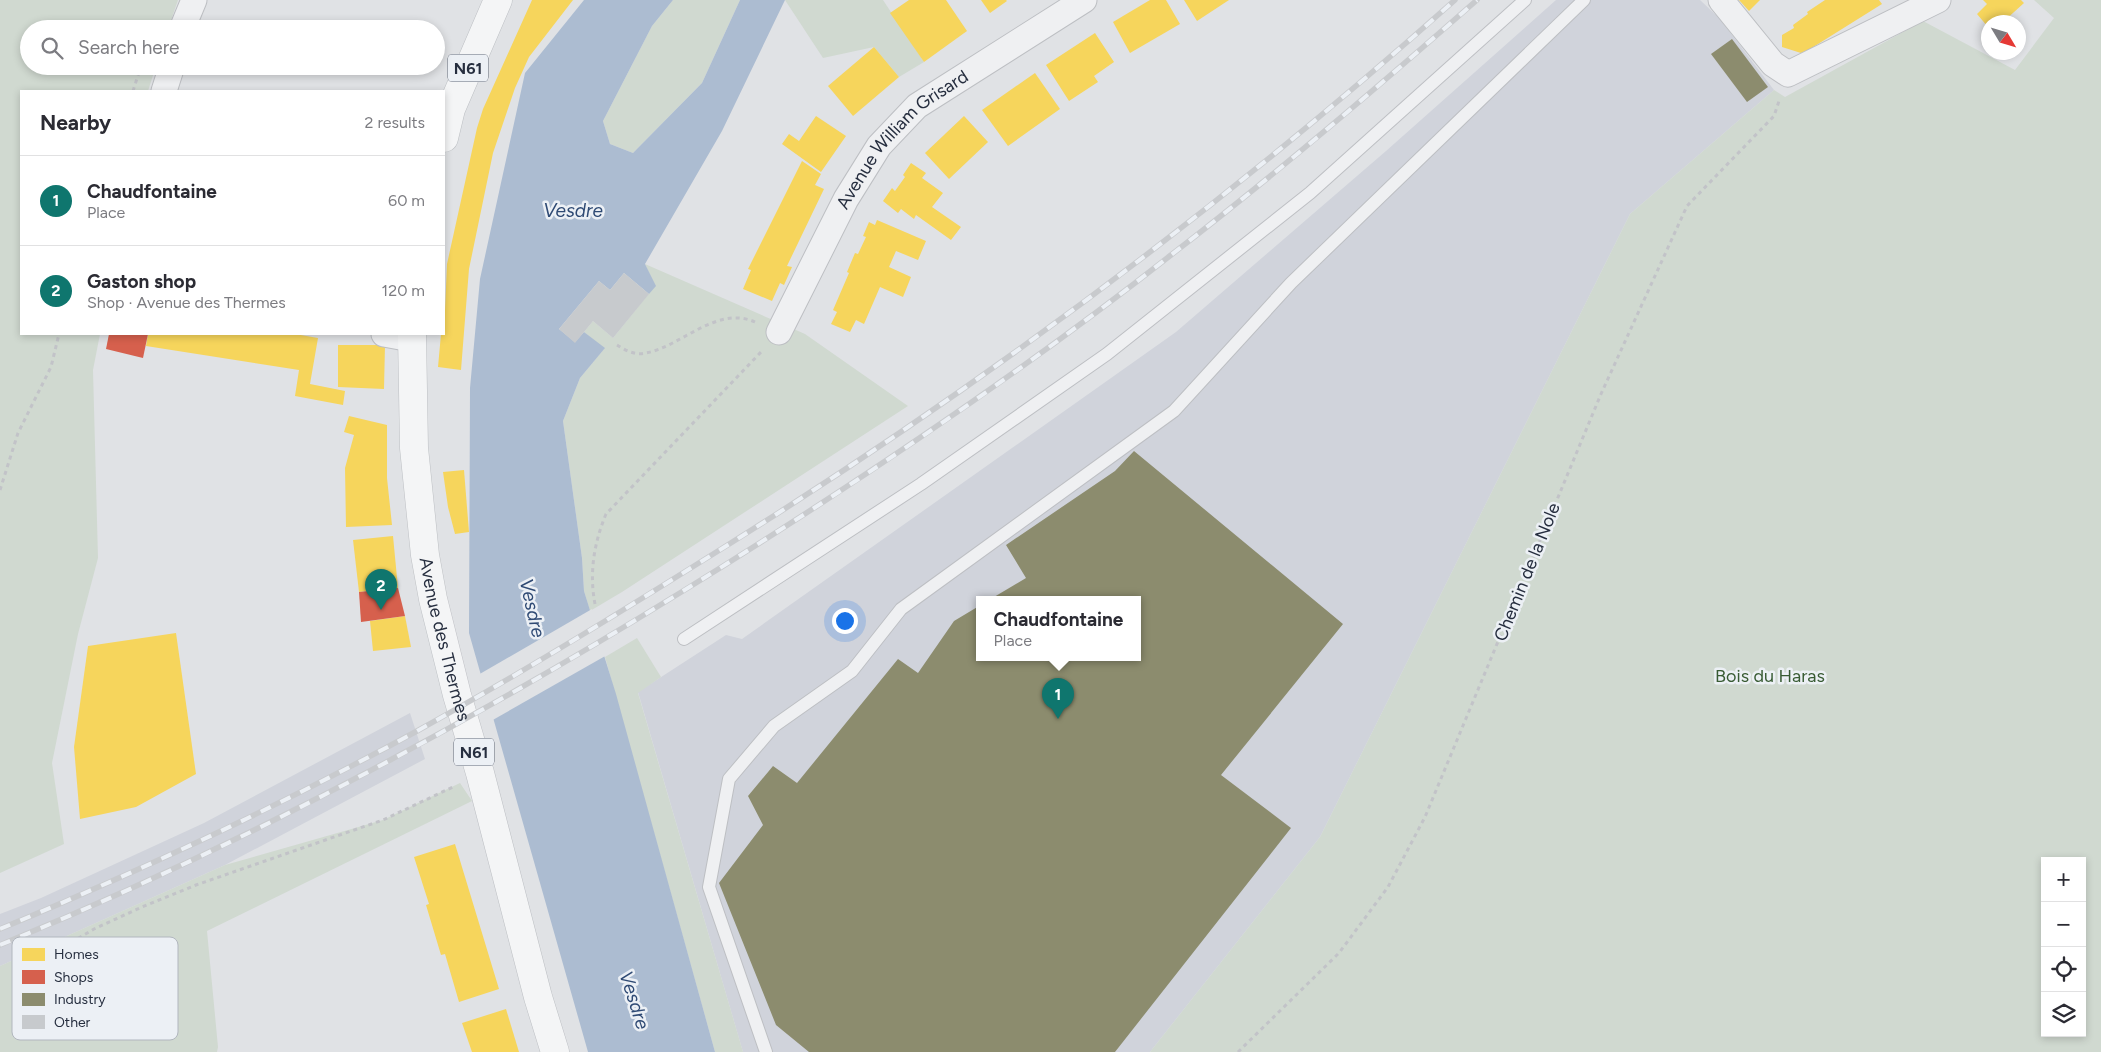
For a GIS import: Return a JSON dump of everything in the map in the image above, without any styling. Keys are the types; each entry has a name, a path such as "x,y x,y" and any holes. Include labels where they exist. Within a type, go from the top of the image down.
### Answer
{"main road":[{"name":"N61","path":"445,134 451,108 498,0"},
{"name":"Avenue des Thermes","path":"412,336 414,448 425,555 433,599 538,997 555,1052"}],"street":[{"path":"186,20 194,0"},
{"name":"Avenue William Grisard","path":"779,332 846,199 879,146 917,106 1084,0"},
{"path":"1721,0 1773,64 1788,74 1938,0"},
{"path":"164,90 169,75"},
{"path":"398,335 412,336"}],"lane":[{"path":"684,638 921,484 1107,354 1310,192 1526,0"},
{"path":"766,1052 709,887 729,779 774,726 852,671 901,609 1174,411 1291,283 1584,0"}],"path":[{"name":"Chemin de la Nole","path":"1238,1052 1339,953 1388,888 1425,817 1601,394 1688,206 1774,116 1788,74"},
{"path":"133,90 138,75"},
{"path":"595,604 591,582 598,533 606,514 779,332 744,317 713,322 677,341 645,354 629,352 617,344"},
{"path":"0,490 18,433 51,367 59,335"},
{"path":"81,937 142,907 196,885 383,820 480,773"}],"shaded area":[{"path":"1556,0 1700,0 1719,18 1774,90 1630,214 1320,837 1150,1052 743,1052 638,692 726,635 742,639 1176,332 1386,151"},
{"path":"410,713 425,759 225,865 65,937 12,937 12,961 0,966 0,914 41,898 204,823"}],"green space":[{"path":"0,0 178,0 171,20 20,20 20,75 153,75 148,90 20,90 20,335 100,335 93,370 98,558 78,634 52,763 64,844 0,873"},
{"path":"673,0 740,0 702,83 633,153 610,144 603,121 652,26"},
{"path":"785,0 883,0 924,62 899,77 874,47 823,58"},
{"name":"Bois du Haras","path":"2034,0 2101,0 2101,1052 1150,1052 1320,837 1630,214 1774,90 1785,97 1923,21 1981,52 1981,60 1996,60 2015,70 2022,60 2026,60 2026,55 2054,18"},
{"path":"645,264 805,334 908,406 590,611 584,591 582,558 563,421 580,378 604,349 584,332 593,321 613,338 655,286"},
{"path":"637,638 661,677 638,693 743,1052 715,1052 605,657"},
{"path":"460,783 472,801 207,931 217,1052 0,1052 0,966 12,961 12,1040 178,1040 178,937 65,937 225,865 383,820"}],"water":[{"name":"Vesdre","path":"584,0 673,0 652,26 603,121 610,144 633,153 702,83 740,0 785,0 722,131 645,264 656,286 649,294 624,273 610,290 599,281 559,329 575,342 584,332 605,348 580,378 563,421 582,558 584,591 616,694 715,1052 588,1052 469,633 470,388 480,279 525,73"}],"pier":[{"path":"592,609 607,655 491,721 478,675"}],"building: Homes":[{"path":"532,0 573,0 529,57 515,88 493,153 469,269 461,370 438,367 441,335 445,335 447,264 477,128 483,109"},
{"path":"909,0 946,0 967,31 924,62 890,13"},
{"path":"981,0 1006,0 1007,1 990,13"},
{"path":"1150,0 1166,0 1180,24 1130,53 1113,22"},
{"path":"1184,0 1229,0 1197,21"},
{"path":"1739,0 1760,0 1749,11"},
{"path":"1825,0 1879,0 1882,4 1801,53 1782,47 1782,35 1794,28 1793,25 1808,14 1807,12"},
{"path":"1983,0 2021,0 2024,3 2011,15 1981,15 1981,19 1977,14 1987,4"},
{"path":"1095,33 1114,62 1094,76 1098,82 1069,101 1046,65"},
{"path":"874,47 899,77 853,116 828,86"},
{"path":"1035,73 1060,109 1008,146 982,110"},
{"path":"816,116 846,136 821,172 782,144 789,134 799,141"},
{"path":"964,116 988,142 949,179 925,153"},
{"path":"802,161 821,174 815,185 824,189 787,266 792,267 784,285 780,283 772,301 743,289 751,270 748,269"},
{"path":"911,163 926,173 922,178 943,193 932,207 961,227 951,240 916,215 914,219 901,209 898,213 883,201 892,188 895,191 905,177 903,175"},
{"path":"877,220 926,241 918,260 896,251 889,267 911,277 903,297 880,287 864,324 856,320 850,332 831,324 837,312 833,310 849,273 847,272 855,253 858,254 866,237 863,236 869,222 875,225"},
{"path":"148,335 301,335 318,338 310,384 345,391 343,405 295,396 299,370 146,346"},
{"path":"338,345 385,345 384,389 338,387"},
{"path":"349,416 387,425 387,478 392,525 346,527 345,468 354,435 344,432"},
{"path":"464,470 469,532 455,534 448,507 443,472"},
{"path":"393,536 398,588 359,592 353,540"},
{"path":"405,616 411,647 373,651 370,621"},
{"path":"176,633 196,774 136,807 80,819 74,747 88,646"},
{"path":"455,844 499,989 459,1002 445,954 441,955 426,905 429,904 414,857"},
{"path":"506,1009 519,1052 472,1052 462,1023"}],"building: Shops":[{"path":"109,335 148,335 143,358 106,349"},
{"path":"398,588 405,616 361,622 359,592"}],"building: Industry":[{"path":"1732,39 1768,87 1747,102 1711,54"},
{"path":"1134,451 1343,624 1221,775 1291,828 1115,1052 809,1052 776,1025 719,883 763,825 748,796 773,766 797,783 898,659 918,673 954,621 976,608 976,661 1141,661 1141,596 996,596 1026,578 1006,545 1115,471"}],"building: Other":[{"path":"624,273 649,294 613,338 593,321 575,343 559,329 599,281 610,290"}],"railway":[{"path":"0,929 106,884 211,836 315,785 417,731 557,650 794,503 991,370 1181,228 1274,154 1455,0"},
{"path":"19,937 89,907 263,826 433,737 600,641 808,512 993,388 1112,300 1288,162 1477,0"},
{"path":"0,945 12,940"}],"place":[{"name":"Gaston shop","path":"381,610"},
{"name":"Chaudfontaine","path":"1058,719"}]}
